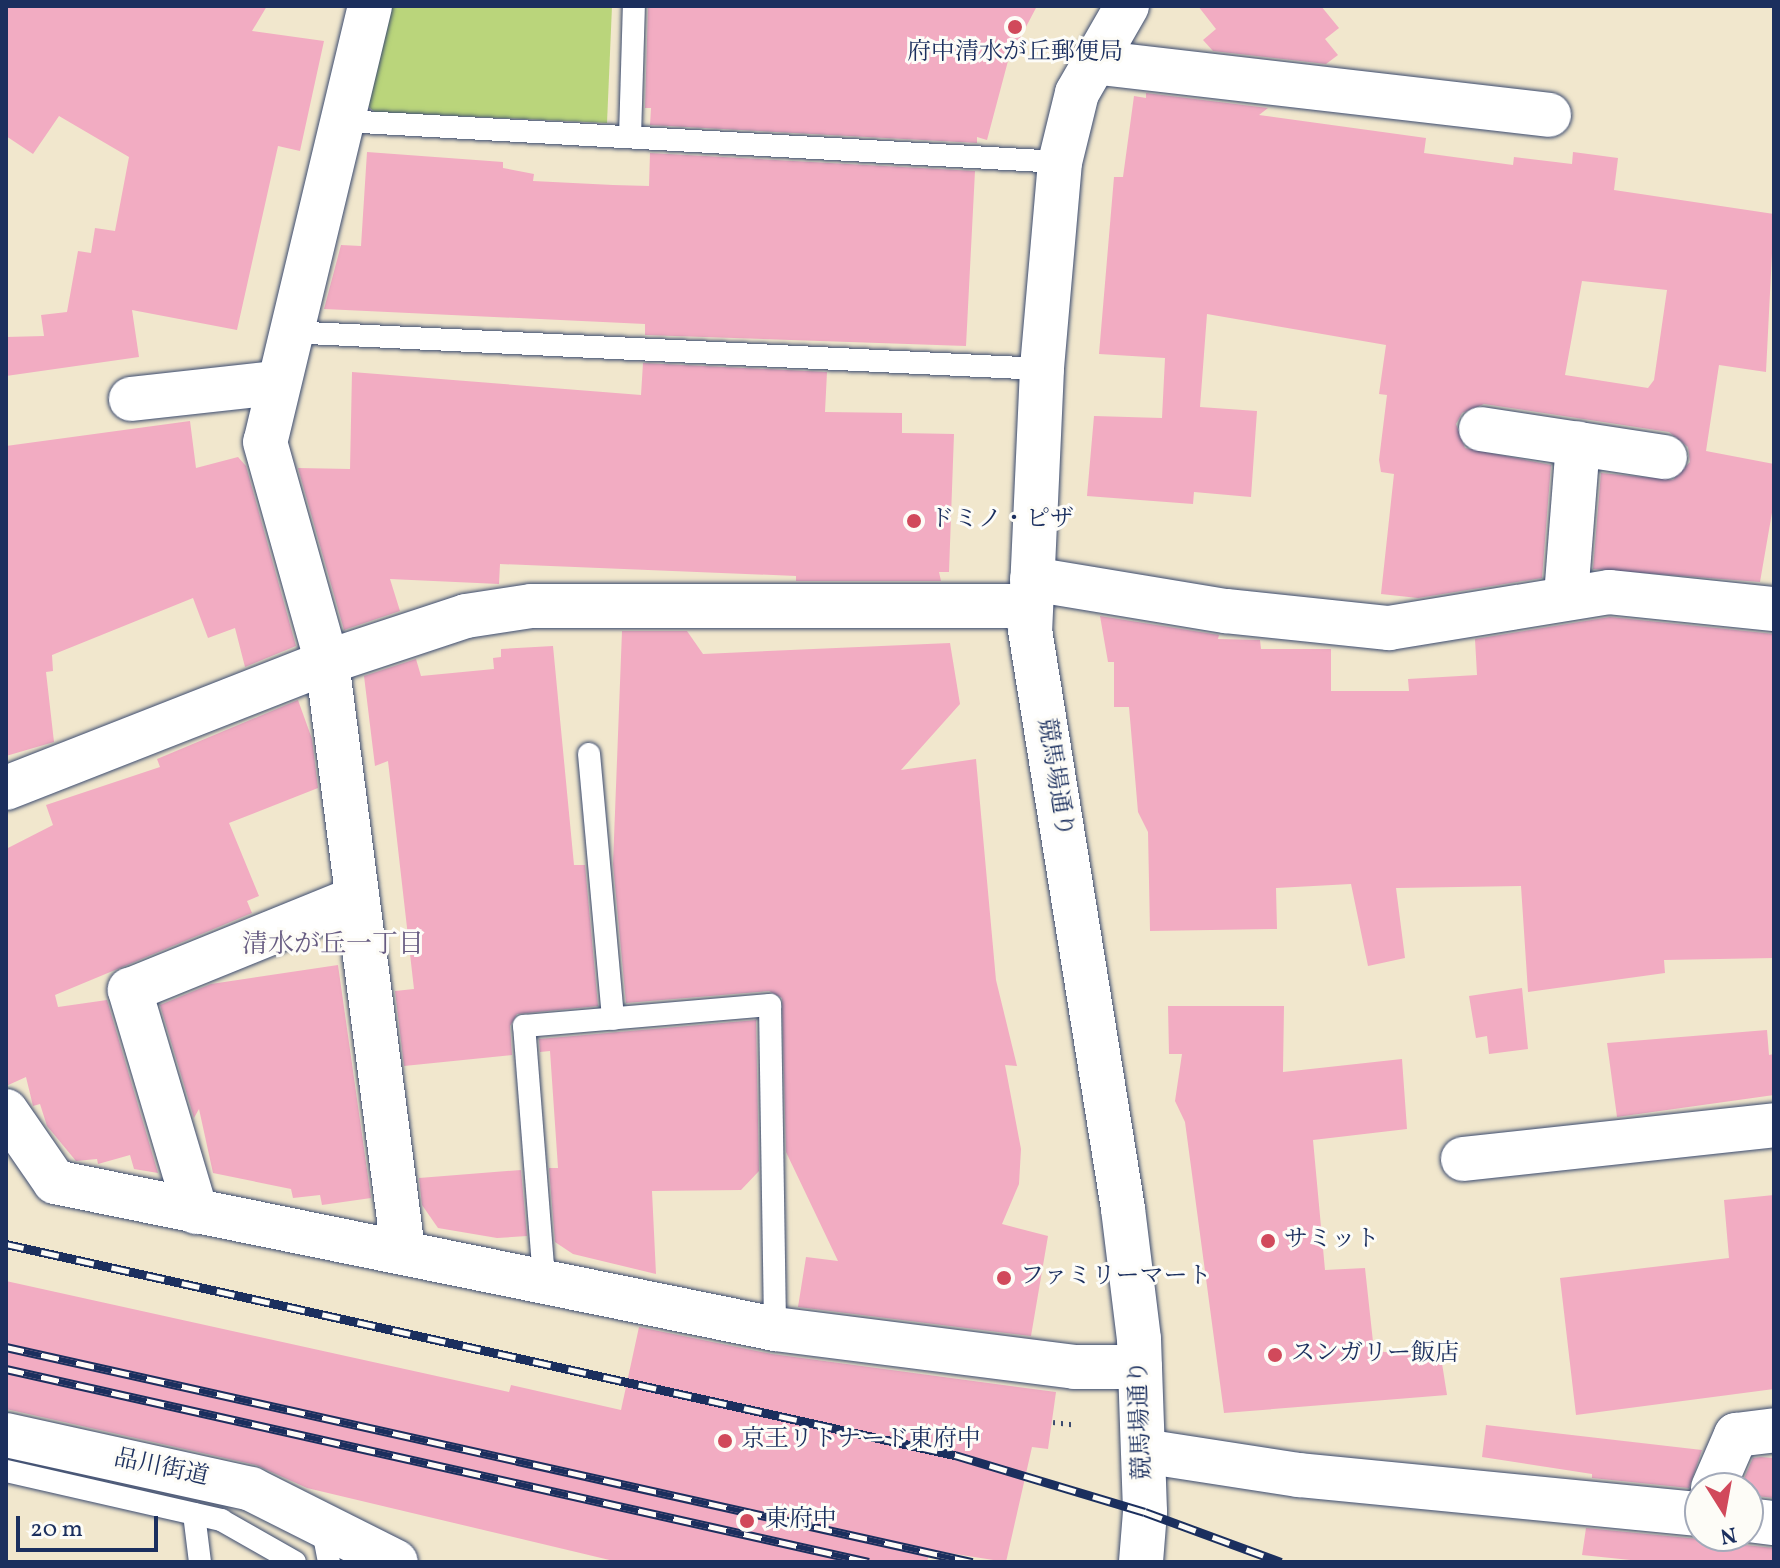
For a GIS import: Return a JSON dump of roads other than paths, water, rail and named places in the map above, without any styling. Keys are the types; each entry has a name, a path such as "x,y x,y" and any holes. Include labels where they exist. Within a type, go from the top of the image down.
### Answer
{"street":[{"path":"370,6 344,121 288,332 265,442 327,662 403,1250"},
{"name":"競馬場通り","path":"1127,6 1092,62 1073,104 1060,162 1042,369 1030,630 1123,1209 1140,1367 1144,1451 1141,1562"},
{"path":"1092,62 1549,115"},
{"path":"131,399 277,383"},
{"path":"1481,429 1665,457"},
{"path":"1566,596 1578,443"},
{"path":"6,788 327,662 466,616 531,606 1031,593 1389,628 1446,622 1566,596 1609,592 1774,609"},
{"path":"196,1212 130,990 357,898"},
{"path":"6,1111 55,1182 196,1212 403,1250 775,1329 1074,1367 1140,1367"},
{"path":"1463,1159 1774,1125"},
{"path":"1720,1472 1736,1435 1774,1430"},
{"name":"品川街道","path":"6,1435 251,1489 326,1544 396,1562"},
{"path":"1144,1451 1299,1475 1684,1512"}],"lane":[{"path":"630,137 634,6"},
{"path":"344,121 1060,162"},
{"path":"288,332 1042,369"},
{"path":"589,754 613,1019"},
{"path":"544,1279 524,1026 770,1005 775,1329"},
{"path":"6,1471 221,1520 295,1562"},
{"path":"194,1514 200,1562"},
{"path":"221,1520 241,1533 260,1562"}],"railway":[{"path":"6,1244 955,1455 1145,1512 1281,1562"},
{"path":"6,1347 972,1562"},
{"path":"6,1369 869,1562"}],"place":[{"name":"府中清水が丘郵便局","path":"1015,27"},
{"name":"ドミノ・ピザ","path":"914,521"},
{"name":"サミット","path":"1268,1241"},
{"name":"ファミリーマート","path":"1004,1278"},
{"name":"スンガリー飯店","path":"1275,1355"},
{"name":"京王リトナード東府中","path":"725,1441"},
{"name":"東府中","path":"747,1521"}],"district":[{"name":"清水が丘一丁目","path":"333,946"}]}
